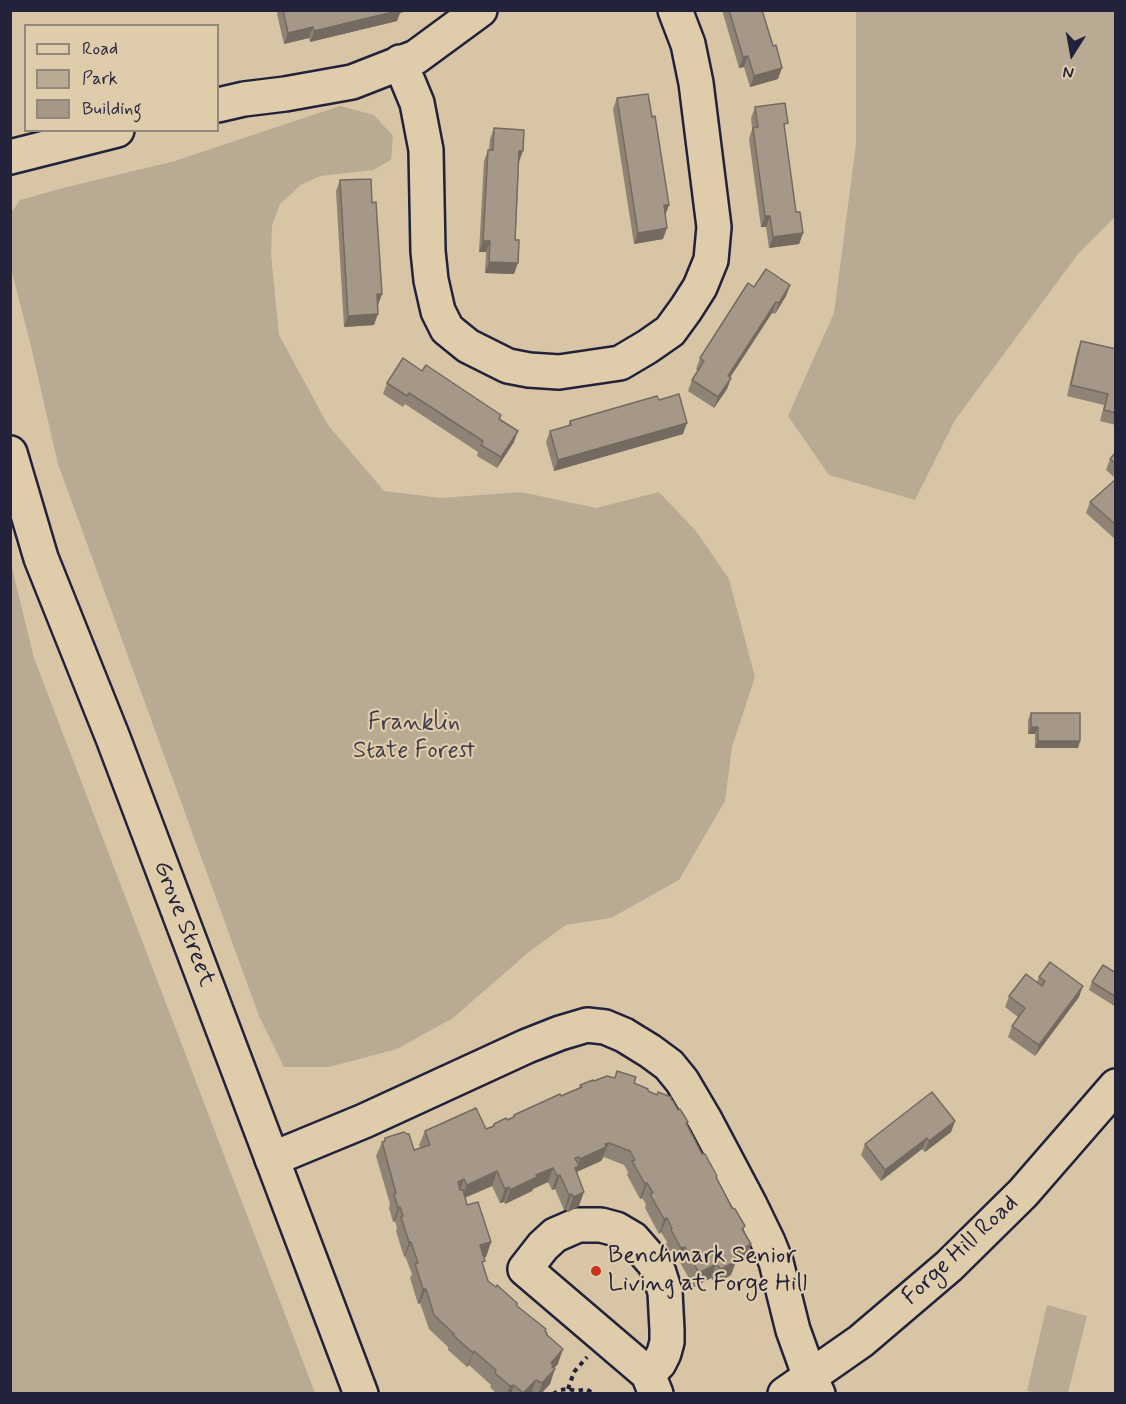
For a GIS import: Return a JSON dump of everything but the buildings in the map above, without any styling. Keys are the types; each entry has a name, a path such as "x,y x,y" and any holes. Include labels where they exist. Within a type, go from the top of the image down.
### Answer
{"street":[{"path":"219,105 352,82 389,69 400,62 416,57 480,10"},
{"path":"400,62 417,103 426,150 430,270 438,311 447,329 468,346 508,366 559,372 620,363 670,330 700,287 711,260 714,227 696,82 688,44 675,10"},
{"path":"10,157 109,132"},
{"name":"Grove Street","path":"10,453 40,558 113,738 361,1394"},
{"path":"273,1159 560,1033 587,1025 605,1027 624,1035 669,1065 682,1081 750,1205 776,1262 793,1330 804,1388"},
{"name":"Forge Hill Road","path":"804,1388 949,1266 1023,1193 1116,1086"},
{"path":"578,1225 601,1225 616,1229 633,1239 654,1263 665,1292 667,1342 652,1384 525,1269 555,1235 578,1225"}],"path":[{"path":"568,1389 575,1370"},
{"path":"553,1394 568,1389 577,1391 586,1389 596,1394"}],"green space":[{"path":"856,11 1115,11 1115,217 1078,254 955,420 915,500 829,475 788,416 834,313 856,144"},
{"name":"Franklin State Forest","path":"340,106 374,115 393,136 391,160 373,170 320,176 302,184 280,204 272,226 271,254 279,335 328,425 384,491 441,498 521,492 596,508 659,492 696,531 729,579 755,677 732,747 725,801 679,880 611,918 566,925 530,951 453,1018 397,1049 329,1067 284,1067 259,1016 58,464 11,269 11,213 20,200 175,161"},
{"path":"10,560 34,658 315,1393 11,1393"},
{"path":"1047,1305 1087,1316 1068,1393 1027,1391"}],"place":[{"name":"Benchmark Senior Living at Forge Hill","path":"596,1271"}]}
